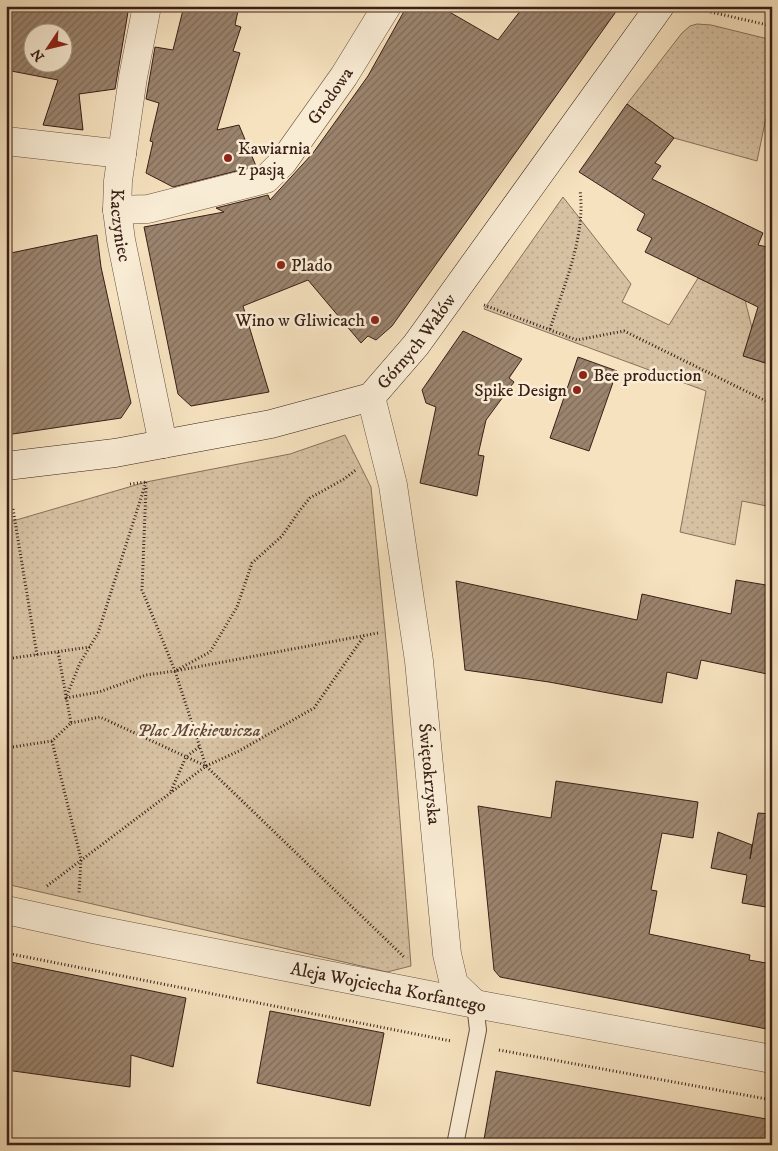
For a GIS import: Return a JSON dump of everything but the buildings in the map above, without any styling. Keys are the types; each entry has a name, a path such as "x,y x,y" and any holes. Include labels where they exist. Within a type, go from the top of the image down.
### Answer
{"street":[{"name":"Kaczyniec","path":"147,6 133,77 118,181 117,210 121,240 164,444"},
{"name":"Grodowa","path":"117,210 148,208 266,179 283,162 344,76 387,6"},
{"name":"Górnych Wałów","path":"6,466 114,453 271,424 371,397 416,345 660,6"},
{"path":"6,141 122,154"},
{"name":"Świętokrzyska","path":"371,397 393,484 419,661 447,954 454,984 475,1004"},
{"name":"Aleja Wojciecha Korfantego","path":"6,910 93,929 475,1004 772,1059"}],"lane":[{"path":"455,1145 478,1030 475,1004"}],"path":[{"path":"698,6 711,12 772,26"},
{"path":"550,329 576,246 582,206 580,190"},
{"path":"456,288 479,303 577,340 624,331 772,404"},
{"path":"175,671 210,652 237,607 252,563 282,536 310,498 344,479 357,468"},
{"path":"146,482 142,590 175,671 206,766"},
{"path":"128,484 146,482"},
{"path":"66,698 80,663 98,633 146,482"},
{"path":"12,509 37,655"},
{"path":"66,698 99,692 146,675 378,633"},
{"path":"46,887 206,766 239,751 314,708 364,636"},
{"path":"6,659 90,647"},
{"path":"58,652 71,723"},
{"path":"6,748 52,741 71,723 100,717 206,766 408,960"},
{"path":"52,741 81,859 78,896"},
{"path":"171,792 186,757 200,747"},
{"path":"6,954 452,1041"},
{"path":"490,1048 772,1100"}],"green space":[{"path":"697,24 711,25 772,40 772,89 757,161 674,138 627,104 682,33 690,26"},
{"path":"563,197 631,284 622,302 669,325 698,278 745,300 752,328 744,356 772,365 772,507 742,501 735,545 680,532 706,391 484,309"},
{"name":"Plac Mickiewicza","path":"345,435 371,487 388,661 411,966 387,972 6,884 6,523 146,482 290,454"}],"place":[{"name":"Kawiarnia z pasją","path":"228,158"},
{"name":"Plado","path":"281,265"},
{"name":"Wino w Gliwicach","path":"375,320"},
{"name":"Bee production","path":"583,375"},
{"name":"Spike Design","path":"577,390"}]}
